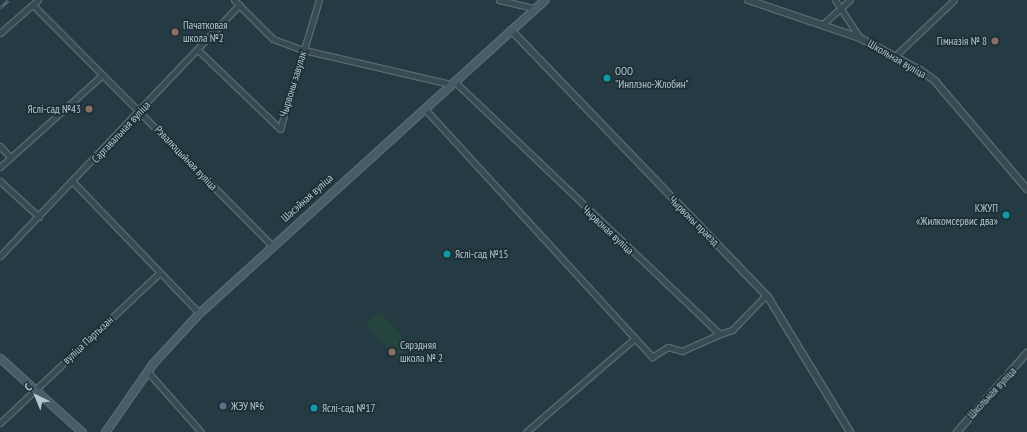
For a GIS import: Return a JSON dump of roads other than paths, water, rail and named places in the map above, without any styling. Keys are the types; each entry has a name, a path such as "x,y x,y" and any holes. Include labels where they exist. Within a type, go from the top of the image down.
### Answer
{"main road":[{"name":"Шасэйная вуліца","path":"105,432 147,371 199,313 271,245 544,0"},
{"path":"0,358 82,432"}],"street":[{"path":"0,33 38,0"},
{"path":"234,0 273,39 304,50 452,82"},
{"name":"Чырвоны завулак","path":"198,50 280,129 319,0"},
{"path":"499,0 535,8"},
{"name":"Школьная вуліца","path":"748,0 823,24 860,38 895,56 935,81 1027,189"},
{"path":"835,0 860,38"},
{"path":"823,24 850,0"},
{"path":"895,56 954,0"},
{"name":"Рэвалюцыйная вуліца","path":"32,5 140,111 271,245"},
{"name":"Сартавальная вуліца","path":"0,256 73,182 239,6"},
{"name":"Чырвоны праезд","path":"511,30 766,295 850,432"},
{"path":"0,167 102,75"},
{"name":"Чырвоная вуліца","path":"452,82 720,334"},
{"path":"424,108 652,357 668,347 682,351 732,330 766,295"},
{"path":"0,146 10,157"},
{"path":"0,181 39,217"},
{"path":"73,182 199,313"},
{"name":"вуліца Партызан","path":"0,424 159,273"},
{"path":"526,432 635,338"},
{"name":"Школьная вуліца","path":"956,432 1027,353"},
{"path":"147,371 201,432"}],"railway":[{"path":"0,8 9,0"}],"place":[{"name":"Пачатковая школа №2","path":"175,32"},
{"name":"Гімназія № 8","path":"995,41"},
{"name":"ООО \"Инплэно-Жлобин\"","path":"607,78"},
{"name":"Яслі-сад №43","path":"89,109"},
{"name":"КЖУП «Жилкомсервис два»","path":"1006,215"},
{"name":"Яслі-сад №15","path":"447,254"},
{"name":"Сярэдняя школа № 2","path":"392,352"},
{"name":"ЖЭУ №6","path":"223,406"},
{"name":"Яслі-сад №17","path":"314,408"}]}
